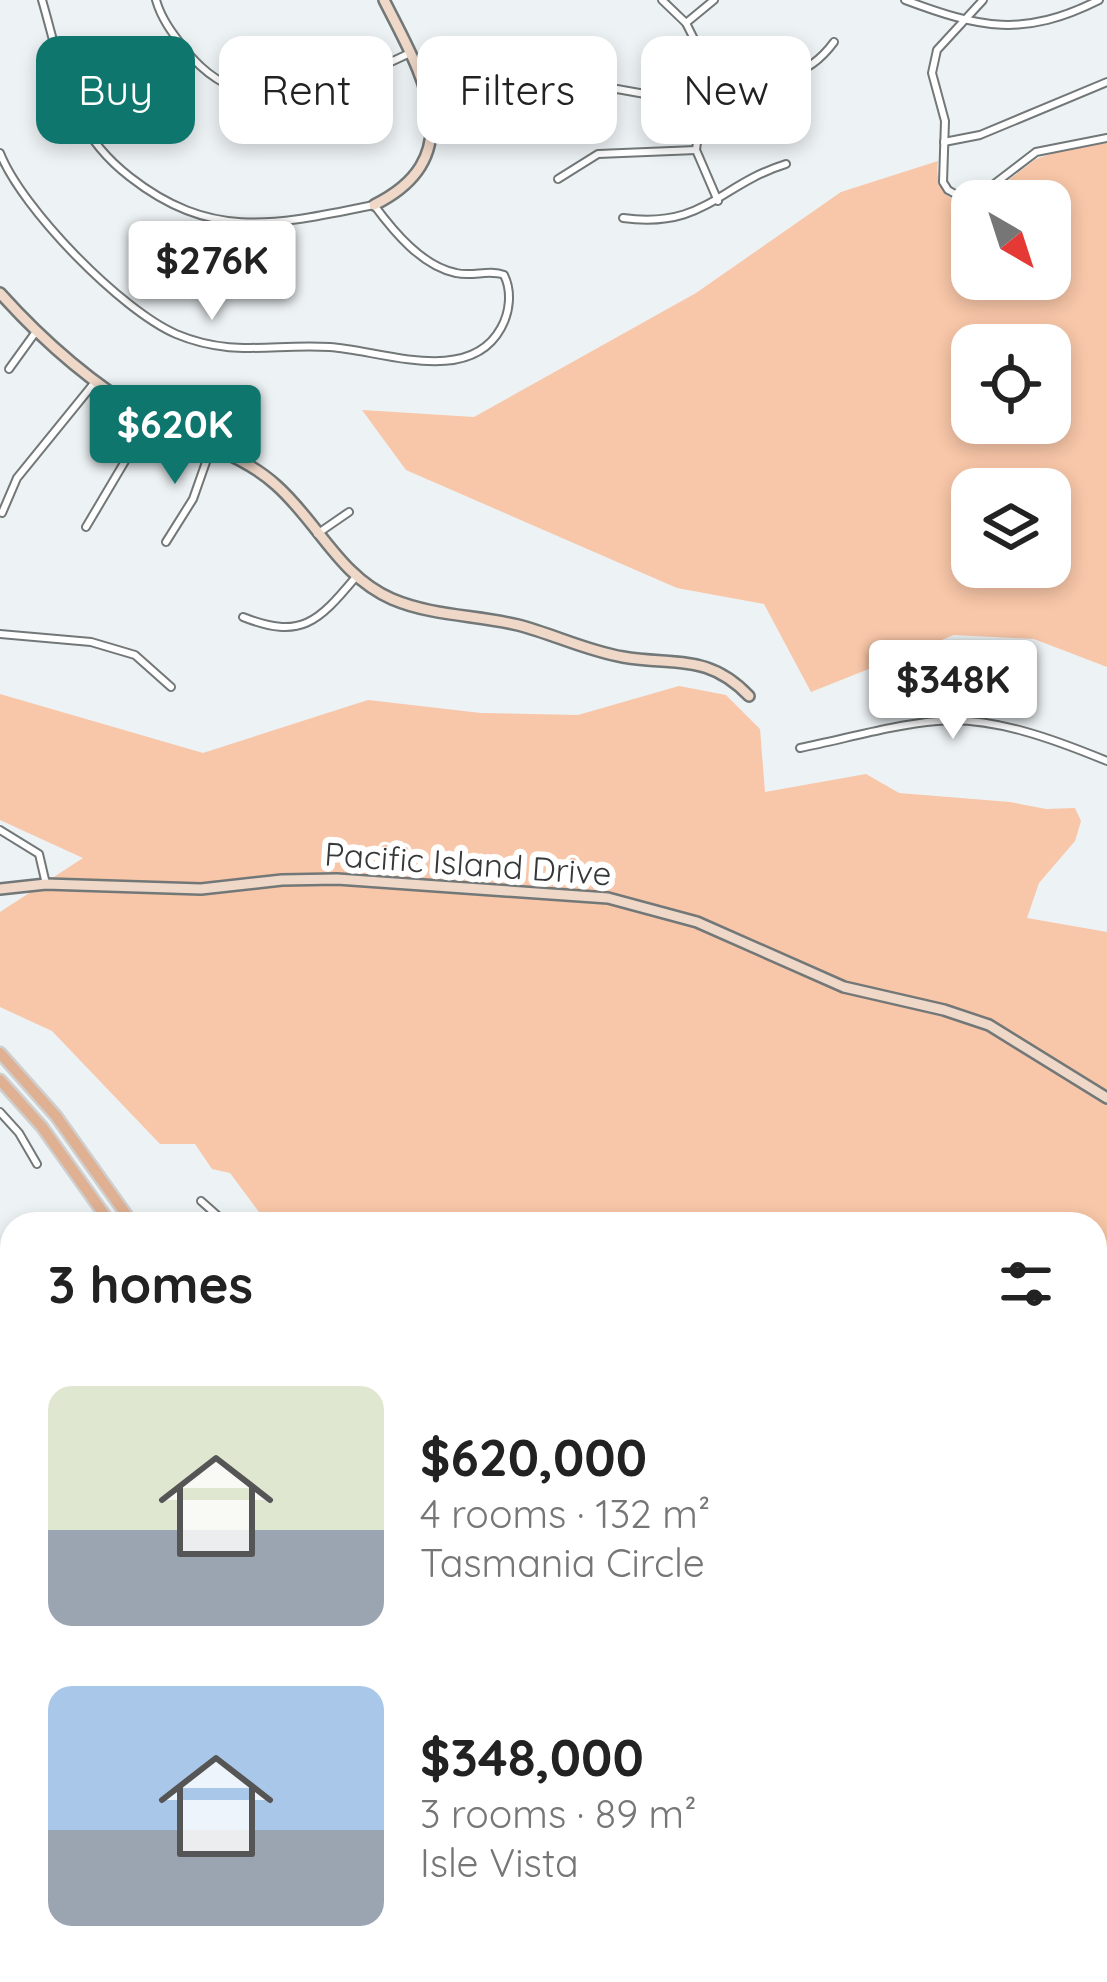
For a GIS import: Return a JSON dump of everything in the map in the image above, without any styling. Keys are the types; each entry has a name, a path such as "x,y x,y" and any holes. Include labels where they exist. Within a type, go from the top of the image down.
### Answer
{"main road":[{"path":"384,0 417,66"},
{"path":"374,206 395,195 415,175 429,144"},
{"path":"0,293 35,333 95,382 150,418 212,446 275,484 355,578 387,597 418,609 521,626 623,657 709,666 733,678 749,696"},
{"name":"Pacific Island Drive","path":"0,889 46,884 201,889 337,879 573,894 645,905 697,922 844,987 989,1025 1107,1098"},
{"path":"0,1054 56,1116 124,1212"},
{"path":"0,1080 42,1127 102,1212"}],"street":[{"path":"0,153 67,247 139,311 184,338 249,350 332,347 413,362 470,354 489,343 507,312 504,275 456,273 434,265 374,206 289,223 238,224 184,212 152,194 101,151 86,130 67,86 43,0"},
{"path":"156,0 173,34 203,70 248,94 292,95 339,85 410,52"},
{"path":"662,0 692,36"},
{"path":"686,23 714,0"},
{"path":"904,0 962,21 997,27 1053,18 1099,0"},
{"path":"982,0 937,50 933,61 934,86 944,109 943,182 949,190 966,200 986,193 1036,152 1107,138"},
{"path":"811,67 834,41"},
{"path":"944,142 980,135 1107,82"},
{"path":"697,144 718,201"},
{"path":"557,179 598,154 696,150"},
{"path":"623,218 654,222 688,216 786,164"},
{"path":"9,369 35,333"},
{"path":"2,513 17,478 95,382"},
{"path":"86,526 150,418"},
{"path":"166,542 193,500 212,446"},
{"path":"317,534 349,512"},
{"path":"243,617 275,629 293,628 327,611 355,578"},
{"path":"0,634 91,642 135,655 171,687"},
{"path":"800,748 936,721 967,721 1062,742 1107,761"},
{"path":"0,830 39,854 46,884"},
{"path":"0,1112 37,1164"},
{"path":"201,1201 213,1212"}],"shaded area":[{"path":"1107,143 1107,667 1034,639 954,635 811,692 764,604 677,588 406,470 362,410 474,417 696,293 841,192 938,161 938,178 951,198 951,300 1071,300 1071,180 1008,180 1036,159 1074,146"},
{"path":"679,686 726,695 760,729 765,792 866,774 899,793 1075,808 1081,821 1075,841 1039,883 1027,918 1107,932 1107,1212 259,1212 230,1173 212,1169 195,1144 160,1144 52,1031 0,1007 0,912 83,858 0,820 0,694 203,753 368,700 481,713 578,715"}]}
